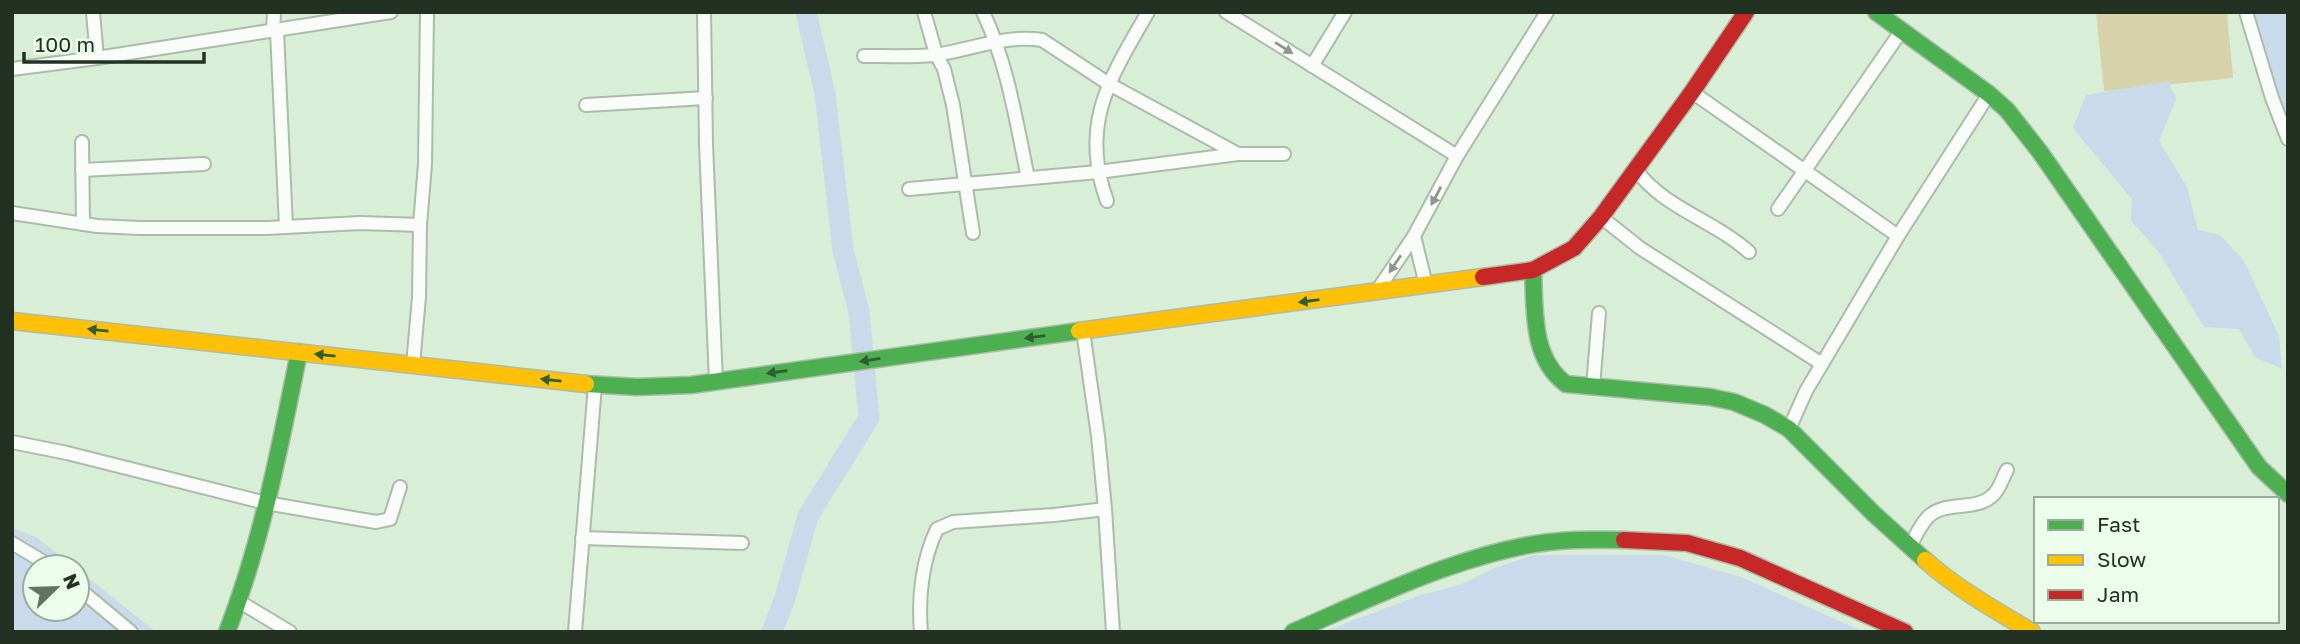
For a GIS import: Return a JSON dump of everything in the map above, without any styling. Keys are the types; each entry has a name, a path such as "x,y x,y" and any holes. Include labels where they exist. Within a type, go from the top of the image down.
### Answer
{"main road":[{"path":"12,321 596,385 667,387 1533,270 1574,248 1601,217 1692,92 1746,12"},
{"path":"1876,12 2007,110 2040,152 2259,467 2288,494"},
{"path":"1533,270 1539,339 1547,367 1555,379 1566,384 1710,397 1734,402 1765,415 1789,429 1937,572 2032,632"},
{"path":"227,632 240,602 267,503 299,352"},
{"path":"1293,632 1405,585 1507,550 1558,541 1629,540 1687,543 1740,558 1905,632"}],"street":[{"path":"93,12 97,58"},
{"path":"274,12 286,227"},
{"path":"12,69 391,12"},
{"path":"413,365 425,164 427,12"},
{"path":"704,12 716,382"},
{"path":"924,12 946,78 973,233"},
{"path":"983,12 997,42 1008,80 1028,178"},
{"path":"1107,201 1098,172 1095,143 1097,124 1109,84 1148,12"},
{"path":"1226,12 1457,156"},
{"path":"1312,66 1345,12"},
{"path":"1377,291 1414,236 1457,156 1547,12"},
{"path":"2246,12 2272,98 2288,139"},
{"path":"1778,209 1902,30"},
{"path":"864,57 936,54 997,42 1032,38 1042,40 1109,84 1238,154"},
{"path":"1692,92 1898,236"},
{"path":"1789,429 1822,363 1898,236 1989,94"},
{"path":"586,105 706,98"},
{"path":"82,142 83,224"},
{"path":"909,189 1098,172 1238,154 1284,154"},
{"path":"82,170 204,164"},
{"path":"1636,170 1645,182 1749,253"},
{"path":"12,212 83,224 140,228 286,227 360,223 420,225"},
{"path":"1601,217 1640,248 1822,363"},
{"path":"1414,236 1426,285"},
{"path":"1593,387 1599,313"},
{"path":"1083,331 1098,436 1113,632"},
{"path":"575,632 596,385"},
{"path":"12,442 267,503 376,522 390,519 400,487"},
{"path":"1910,546 1928,516 1939,510 1987,500 1996,493 2007,470"},
{"path":"921,632 924,566 937,529 953,522 1105,509"},
{"path":"582,538 742,543"},
{"path":"12,543 29,553"},
{"path":"91,599 131,632"},
{"path":"240,602 290,632"}],"shaded area":[{"path":"2096,12 2227,12 2233,78 2104,91"}],"water":[{"path":"2249,12 2288,12 2288,118 2251,27"},
{"path":"2168,81 2176,99 2159,141 2187,187 2198,230 2220,235 2244,261 2279,336 2282,369 2255,357 2239,329 2204,327 2159,252 2131,221 2132,199 2073,128 2086,95"},
{"path":"12,528 36,537 56,553 21,553 21,623 91,623 91,580 156,632 12,632"},
{"path":"1533,555 1663,555 1741,577 1864,632 1322,632 1421,595 1462,584 1492,569"}],"waterway":[{"path":"772,632 785,598 808,516 869,418 859,312 843,250 825,94 806,12"}],"traffic: fast":[{"path":"1876,12 2007,110 2040,152 2259,467 2288,494"},
{"path":"1533,270 1535,317 1541,347 1546,361 1566,384 1710,397 1734,402 1765,415 1789,429 1874,514 1925,560"},
{"path":"586,384 637,387 691,385 1079,331"},
{"path":"227,632 260,528 299,352"},
{"path":"1293,632 1424,576 1493,553 1560,541 1624,540"}],"traffic: slow":[{"path":"1079,331 1483,277"},
{"path":"12,321 586,384"},
{"path":"1925,560 1963,589 2032,632"}],"traffic: jam":[{"path":"1483,277 1533,270 1574,248 1601,217 1692,92 1746,12"},
{"path":"1624,540 1687,543 1740,558 1905,632"}]}
